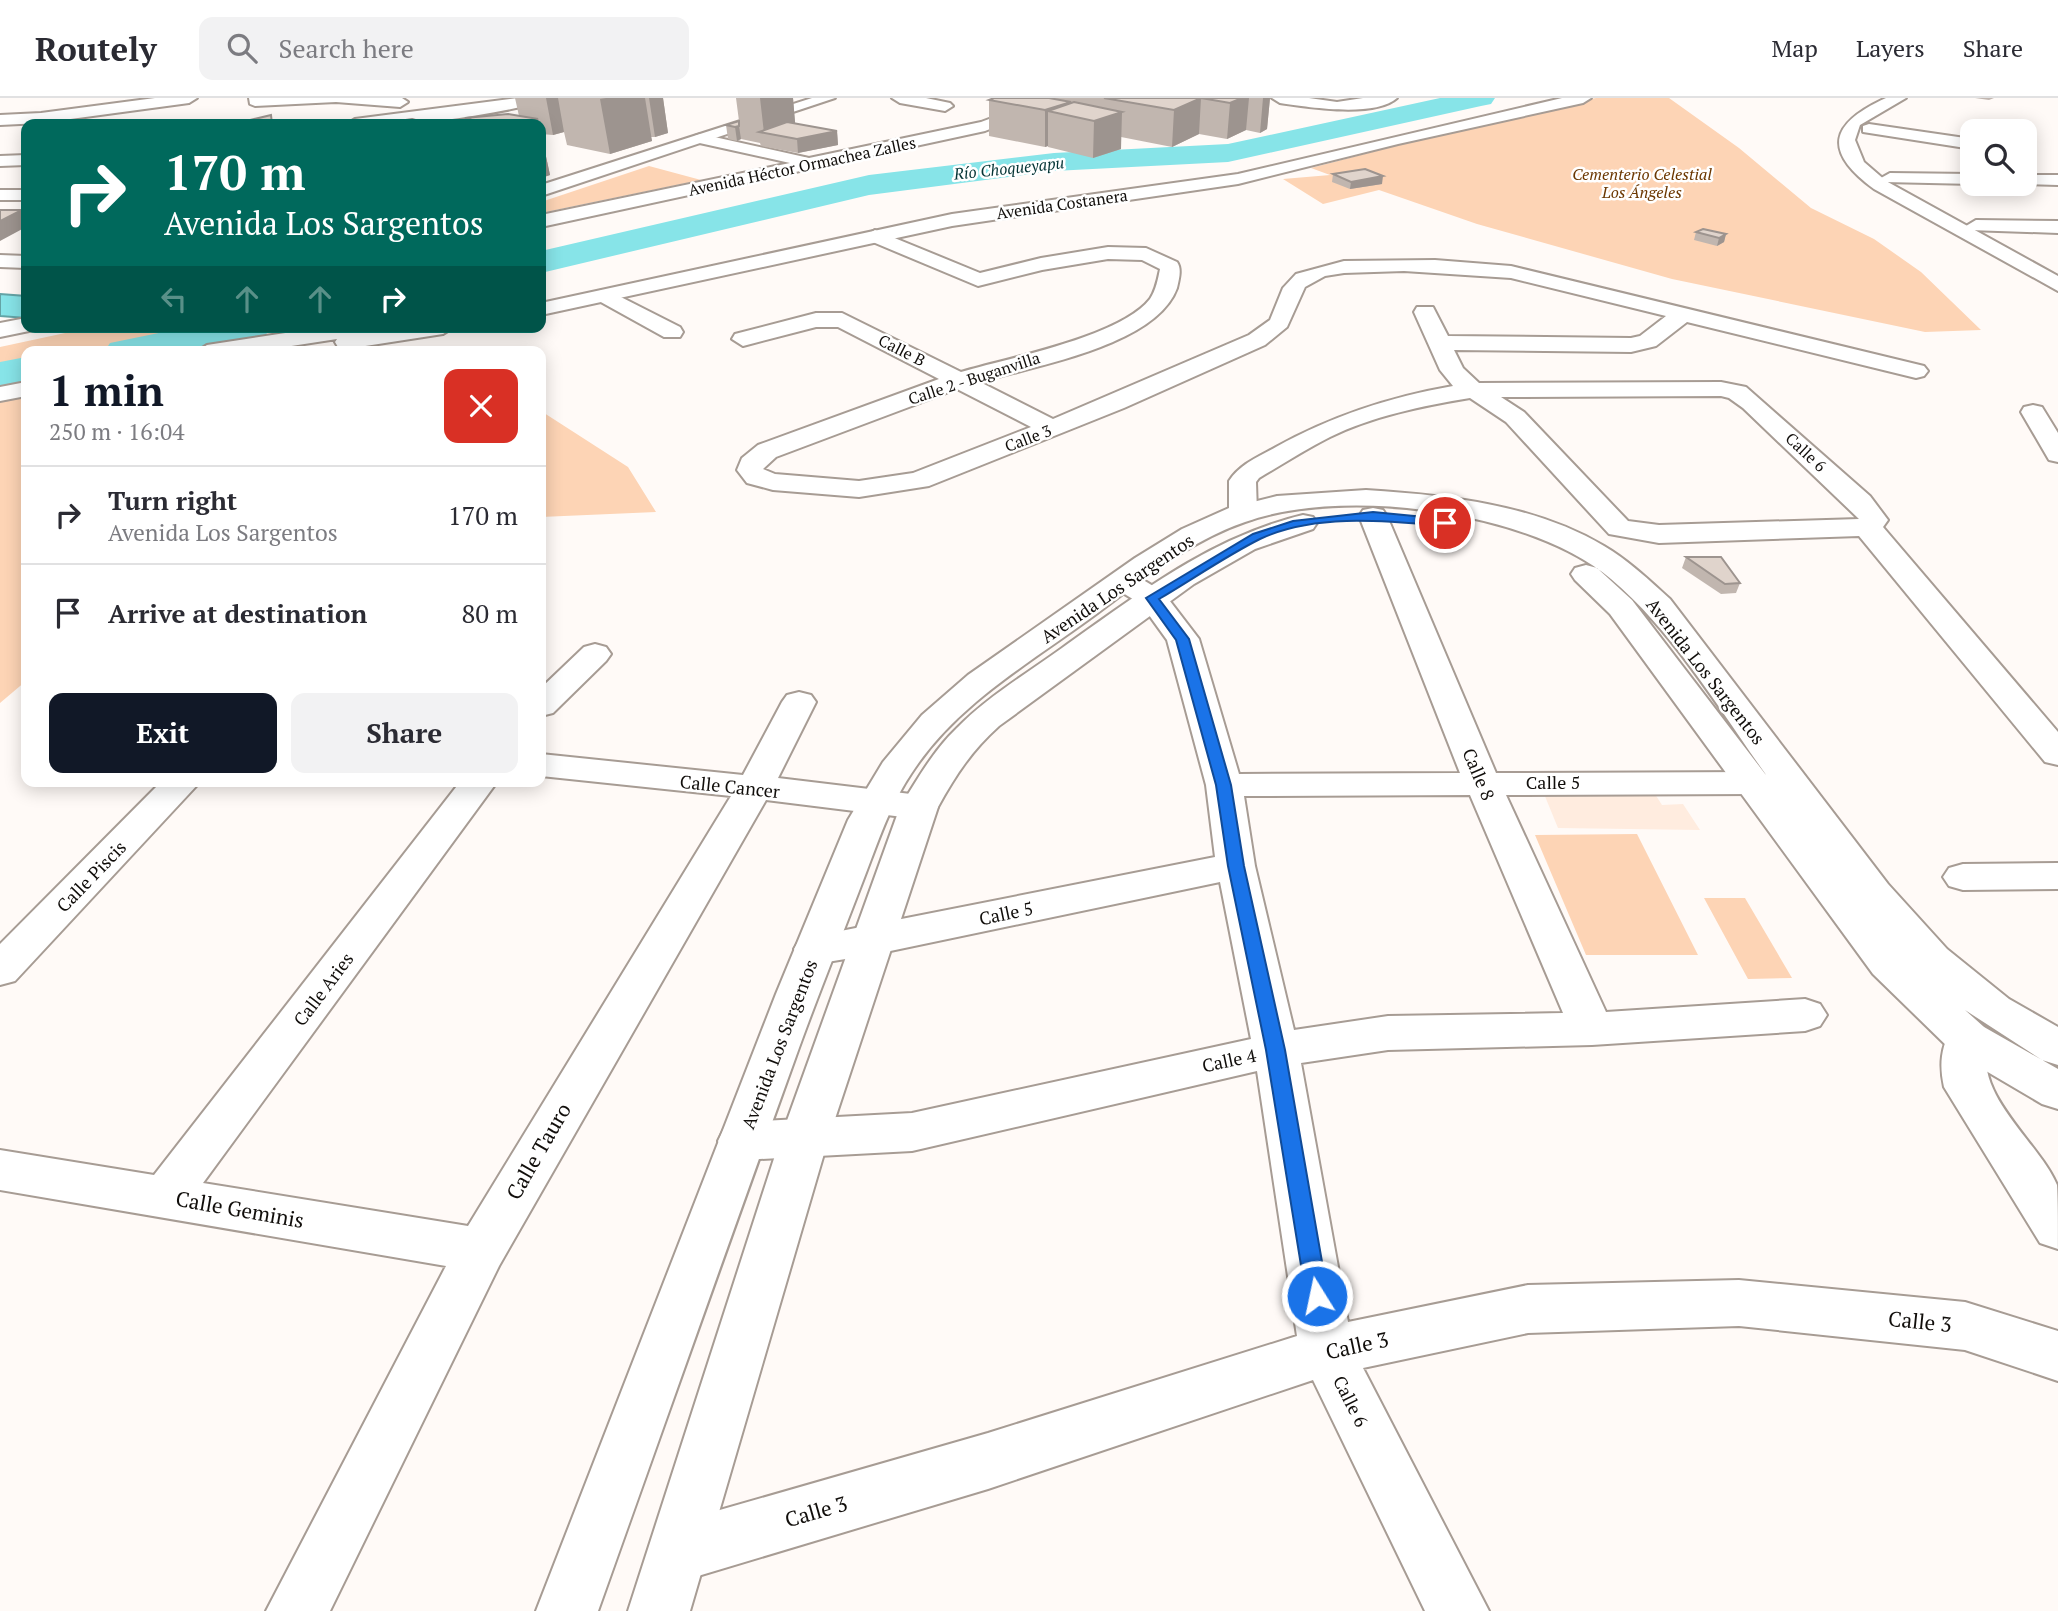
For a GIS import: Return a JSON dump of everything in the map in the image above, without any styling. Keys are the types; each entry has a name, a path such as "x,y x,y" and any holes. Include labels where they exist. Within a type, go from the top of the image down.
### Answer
{"street":[{"path":"0,120 41,118 189,98"},
{"path":"255,101 333,98"},
{"path":"339,98 406,103 415,106 420,114"},
{"path":"388,119 495,107 541,98"},
{"path":"546,189 827,98"},
{"path":"901,98 945,106"},
{"name":"Avenida Héctor Ormachea Zalles","path":"546,219 819,164 985,126 1059,98"},
{"path":"1280,98 1338,107 1389,98"},
{"name":"Avenida Costanera","path":"546,299 888,224 1269,166 1367,138 1551,98"},
{"name":"Avenida Costanera","path":"546,308 952,220 1238,179 1397,139 1583,98"},
{"path":"1905,101 1856,119 1850,127 1850,153 1856,165 1869,178 2058,285"},
{"path":"1870,144 1905,101"},
{"path":"1850,127 1870,144 1890,178 2058,272"},
{"path":"701,139 819,164"},
{"path":"1870,144 1960,144"},
{"path":"0,161 21,160"},
{"path":"1869,178 1960,179"},
{"path":"2037,180 2058,180"},
{"path":"0,195 21,195"},
{"path":"1955,227 2058,227"},
{"name":"Calle 2 - Buganvilla","path":"756,477 750,470 751,464 767,451 960,380 1105,336 1141,317 1160,301 1170,286 1170,266 1157,259 1130,252 1041,264 978,280 875,236"},
{"path":"0,261 21,262"},
{"name":"Calle 3","path":"756,477 773,482 859,489 919,480 1052,428 1257,340 1275,328 1294,286 1303,278 1341,268 1451,266 1511,272 1682,315"},
{"path":"607,296 672,332"},
{"path":"1425,312 1452,370 1474,390 1515,417 1619,528"},
{"path":"1441,343 1631,345 1648,341 1682,315 1916,370"},
{"name":"Calle B","path":"743,340 824,319 846,322 1052,428"},
{"path":"246,346 332,333"},
{"path":"320,346 404,333"},
{"path":"0,384 21,380"},
{"name":"Calle 6","path":"1474,390 1721,389 1737,393 1752,403 1860,502 1874,520 1867,527"},
{"path":"0,394 21,390"},
{"path":"1243,513 1242,481 1271,459 1321,432 1357,417 1406,403 1474,390"},
{"path":"2033,412 2058,454"},
{"name":"Avenida Los Sargentos","path":"659,1611 804,1140 876,940 919,807 947,760 974,730 1215,524 1243,513 1293,504 1354,499 1413,501 1474,509 1583,545 1623,573 1659,606 1855,895 1888,963 1968,1039 2058,1091"},
{"name":"Avenida Los Sargentos","path":"567,1611 816,949 877,800 910,748 941,712 984,678 1138,590 1257,536 1293,524 1373,516 1445,523 1502,536 1539,549 1587,575 1621,607 1755,783 1855,895 1994,1010 2058,1048"},
{"name":"Calle 8","path":"1373,516 1482,782 1592,1029"},
{"path":"1583,545 1619,528 1659,534 1867,527 2058,754"},
{"name":"Calle 6","path":"1138,590 1183,639 1224,785 1236,866 1276,1050 1326,1351 1458,1611"},
{"path":"546,701 596,654"},
{"name":"Calle Tauro","path":"297,1611 481,1250 754,789 799,702"},
{"name":"Calle Cancer","path":"546,766 877,800 919,807"},
{"name":"Calle 5","path":"1224,785 1755,783"},
{"name":"Calle Piscis","path":"0,970 177,787"},
{"name":"Calle Aries","path":"166,1196 475,787"},
{"name":"Calle 5","path":"816,949 876,940 1236,866"},
{"path":"1963,877 2058,876"},
{"name":"Calle 4","path":"742,1141 804,1140 912,1132 1276,1050 1388,1033 1592,1029 1805,1015"},
{"path":"1968,1039 1962,1052 1961,1067 1967,1087 2058,1228"},
{"name":"Calle Geminis","path":"0,1170 481,1250"},
{"name":"Calle 3","path":"678,1552 988,1461 1326,1351 1528,1309 1739,1303 1965,1326 2058,1356"}],"shaded area":[{"path":"1651,788 1662,805 1683,804 1700,830 1558,828 1542,789"}],"green space":[{"name":"Cementerio Celestial Los Ángeles","path":"1596,98 1669,98 1739,148 1811,208 1874,239 1921,272 1981,330 1925,332 1672,279 1477,224 1379,190 1323,204 1283,179 1330,175 1311,168 1517,114"},
{"path":"649,166 701,180 546,212 546,200"},
{"path":"65,333 237,334 171,346 21,346 21,372 0,376 0,347"},
{"path":"21,397 21,685 0,703 0,401"},
{"path":"546,414 628,467 656,512 546,517"},
{"path":"1637,834 1698,955 1586,955 1535,835"},
{"path":"1704,898 1745,898 1792,978 1748,979"}],"water":[{"path":"0,294 21,296 21,318 0,316"}],"building":[{"path":"1049,98 1071,102 1045,110 989,100"},
{"path":"1104,98 1201,98 1174,110"},
{"path":"1201,98 1242,98 1230,103"},
{"path":"1074,102 1122,112 1094,121 1048,111"},
{"path":"508,114 538,119 468,119 465,118"},
{"path":"271,115 271,119 255,119"},
{"path":"739,121 739,126 726,125"},
{"path":"787,122 837,131 797,139 759,132"},
{"path":"1365,169 1383,176 1351,182 1333,174"},
{"path":"0,210 21,210 21,210 0,221"},
{"path":"1703,229 1726,234 1719,238 1696,232"},
{"path":"1686,557 1721,557 1740,583 1725,584"}],"waterway":[{"name":"Río Choqueyapu","path":"546,261 869,185 1054,162 1228,153 1309,133 1481,98"},
{"name":"Río Choqueyapu","path":"155,346 221,333"},
{"name":"Río Choqueyapu","path":"0,375 21,371"}],"route":[{"path":"1317,1296 1276,1050 1236,866 1224,785 1183,639 1152,598 1257,536 1293,524 1330,518 1373,516 1445,523"}]}
